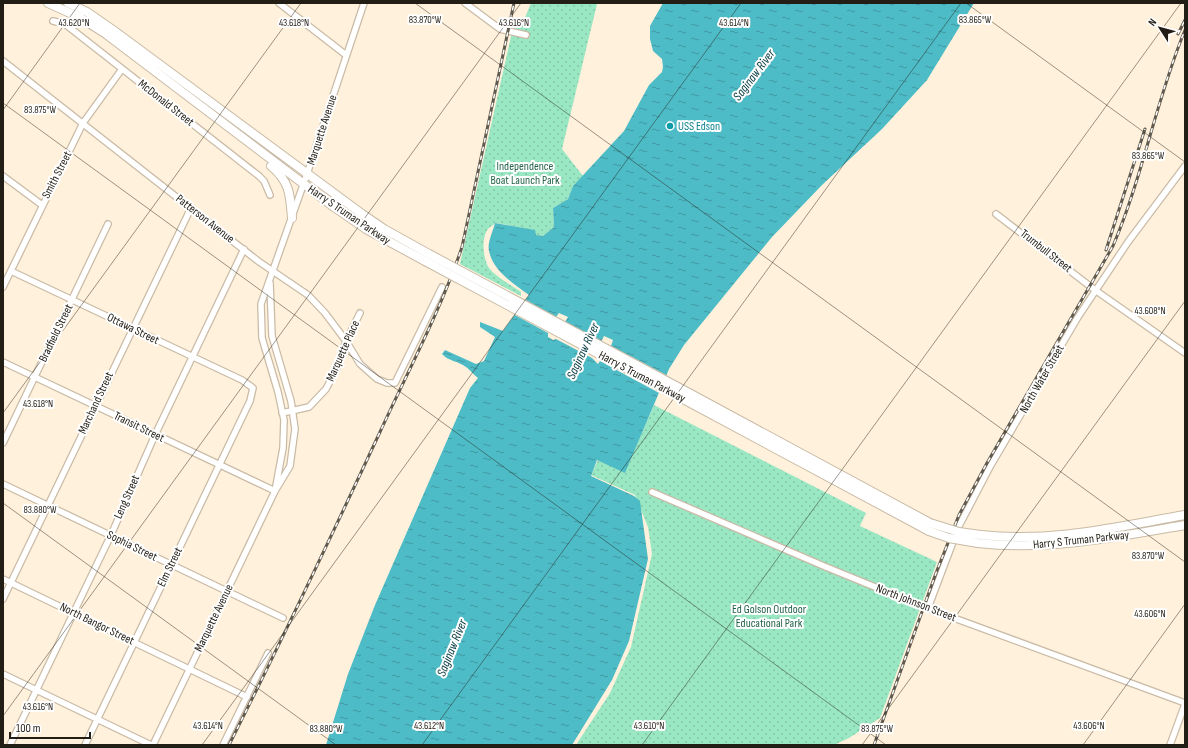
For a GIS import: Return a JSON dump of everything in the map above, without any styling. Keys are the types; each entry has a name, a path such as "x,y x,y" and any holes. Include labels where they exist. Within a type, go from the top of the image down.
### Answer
{"main road":[{"name":"Harry S Truman Parkway","path":"48,3 81,18 106,34 257,150 366,229 427,257 929,527 959,532 979,539 1012,546 1063,544 1112,538 1185,525"},
{"name":"Harry S Truman Parkway","path":"68,3 100,21 307,174 384,229 427,257"},
{"path":"257,150 286,182 290,192 292,218"},
{"name":"Harry S Truman Parkway","path":"979,539 1048,537 1185,515"}],"street":[{"path":"279,3 346,55"},
{"name":"Marquette Avenue","path":"275,491 283,448 284,430 278,392 266,357 261,329 261,304 304,184 364,3"},
{"path":"465,3 500,29 526,35"},
{"name":"McDonald Street","path":"53,21 66,24 259,176 264,182 270,196"},
{"name":"Patterson Avenue","path":"3,61 244,250 308,296 325,313 346,341 360,364 368,372 387,383 395,383 442,287"},
{"name":"Smith Street","path":"3,287 83,123 122,69"},
{"name":"North Water Street","path":"928,608 952,543 972,500 1078,317 1128,242 1185,166"},
{"path":"3,176 42,205"},
{"name":"Marchand Street","path":"3,599 191,208"},
{"name":"Trumbull Street","path":"996,214 1095,290 1185,353"},
{"name":"Bradfield Street","path":"3,443 108,224"},
{"name":"Leng Street","path":"10,745 111,535 155,435 244,250"},
{"name":"Ottawa Street","path":"11,271 242,380 253,388"},
{"name":"Marquette Avenue","path":"152,745 228,591 275,491 290,466 294,441 293,412 272,336 270,279"},
{"name":"Marquette Place","path":"293,412 309,407 326,389 337,368 346,341 360,313"},
{"name":"Transit Street","path":"3,362 275,491"},
{"name":"Elm Street","path":"85,745 170,565 250,401 253,388"},
{"path":"282,413 293,412"},
{"name":"Sophia Street","path":"3,484 111,535 170,565 284,618"},
{"name":"North Johnson Street","path":"652,492 826,568 928,608 1185,704"},
{"name":"North Bangor Street","path":"3,579 190,668 247,697"},
{"path":"223,745 268,653"},
{"path":"3,674 152,745"},
{"path":"1170,745 1185,704"}],"green space":[{"name":"Independence Boat Launch Park","path":"531,3 597,4 562,149 583,176 573,186 568,199 553,208 554,227 543,236 536,235 534,230 496,223 488,229 484,238 484,254 489,268 499,278 521,292 521,296 460,264 514,23 522,25"},
{"name":"Ed Golson Outdoor Educational Park","path":"654,405 866,513 860,526 937,562 880,718 849,738 834,745 576,745 610,693 631,647 652,554 648,527 635,495 591,475 598,460 625,472"}],"water":[{"name":"Saginaw River","path":"663,3 974,3 927,80 882,129 822,185 772,237 684,345 669,369 625,473 597,460 591,476 634,496 640,501 648,559 629,641 612,680 572,745 326,745 348,674 375,605 470,388 478,378 460,363 447,358 442,354 445,350 476,364 484,361 495,337 480,327 480,322 503,331 529,295 499,271 491,258 489,244 495,223 535,230 536,235 543,236 554,227 553,208 568,199 573,186 624,131 649,85 662,72 662,59 653,51 650,39 650,26"}],"pier":[{"path":"524,299 556,317 559,313 568,317 565,322 601,342 604,336 613,340 611,346 668,376 661,394 600,361 598,364 592,358 556,339 553,340 548,337 548,333 513,314"}],"railway":[{"path":"229,745 343,511 444,295 462,247 514,3"},
{"path":"1178,34 1185,20"},
{"path":"874,745 936,573 959,515 987,463 1113,246 1133,193 1166,83 1185,30"},
{"path":"1106,250 1145,129"}],"place":[{"name":"USS Edson","path":"670,126"}]}
